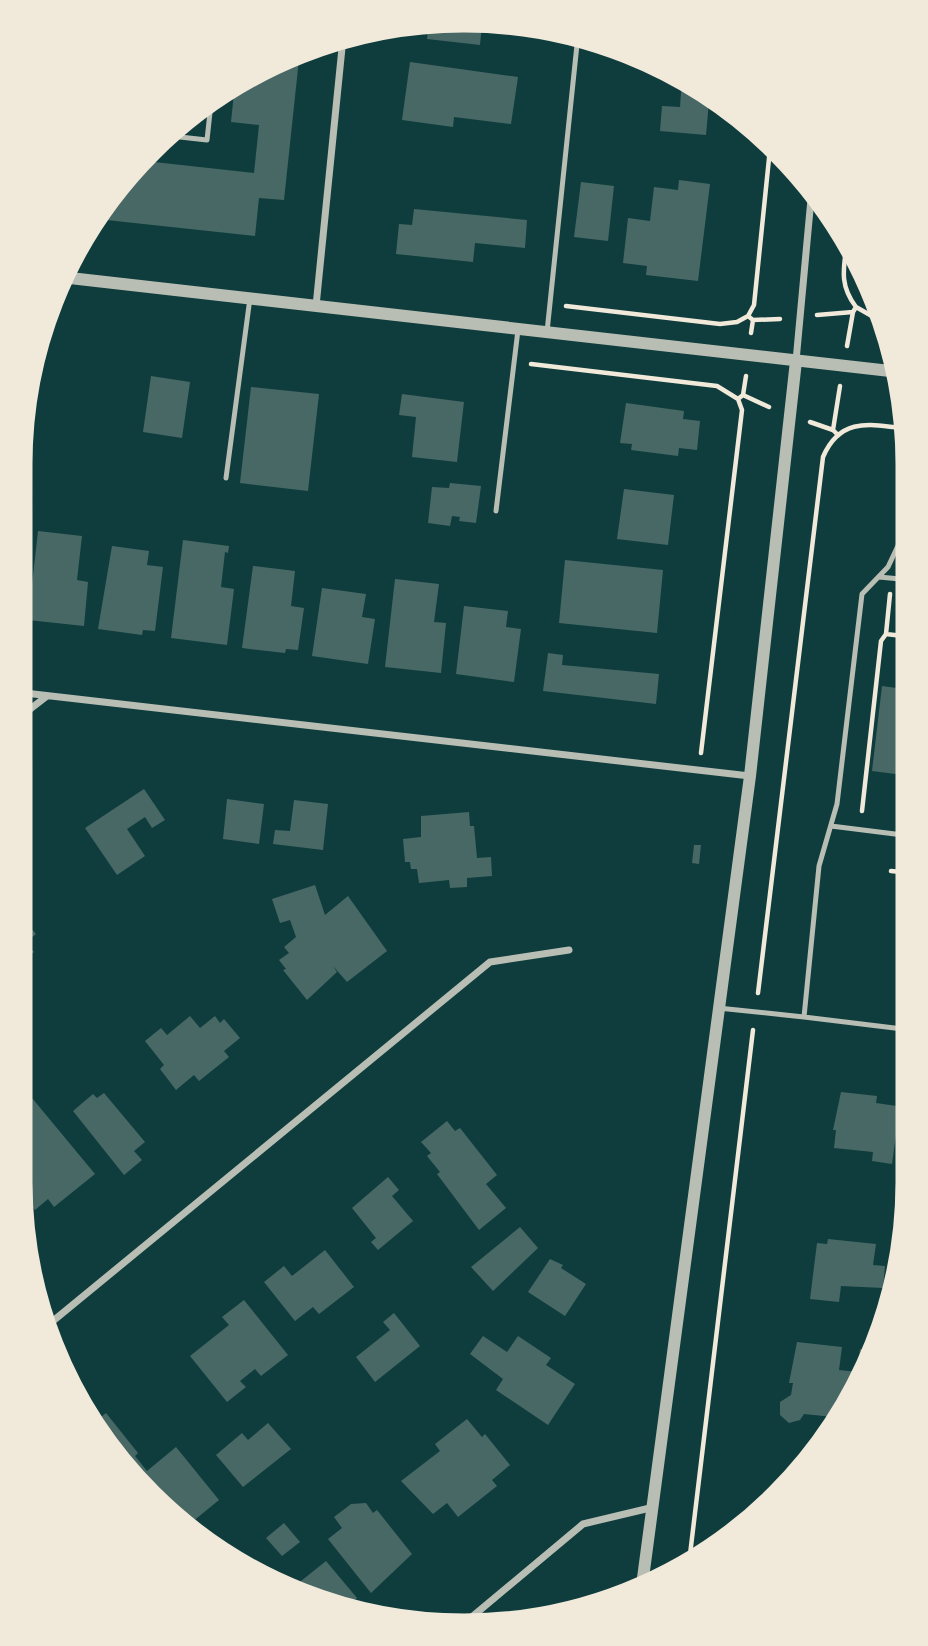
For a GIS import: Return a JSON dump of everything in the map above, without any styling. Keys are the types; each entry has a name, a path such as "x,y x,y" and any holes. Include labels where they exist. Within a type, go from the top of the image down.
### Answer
{"street":[{"path":"316,306 342,46"},
{"path":"642,1580 750,776 796,360 811,200"},
{"path":"70,278 890,371"},
{"path":"28,693 750,776"},
{"path":"28,711 48,695"},
{"path":"51,1322 489,962 569,950"},
{"path":"471,1618 583,1524 650,1508"}],"lane":[{"path":"547,332 577,43"},
{"path":"176,137 207,139 210,110"},
{"path":"226,478 250,298"},
{"path":"496,510 518,329"},
{"path":"804,1017 819,866 836,804 862,594 888,566 900,541"},
{"path":"879,577 900,579"},
{"path":"831,826 900,835"},
{"path":"719,1008 900,1029"}],"path":[{"path":"549,304 720,324 750,318 754,305 770,154"},
{"path":"846,253 844,292 855,309 875,318"},
{"path":"514,362 718,386 738,399 742,410 699,770"},
{"path":"738,399 743,395"},
{"path":"690,1555 823,457 829,442 853,427 865,424 898,428"},
{"path":"873,813 860,811 881,641 886,634 891,578"},
{"path":"886,634 900,636"},
{"path":"891,871 900,872"}],"building":[{"path":"482,29 480,45 427,39 428,30"},
{"path":"299,60 284,200 259,198 255,236 103,220 151,162 254,173 259,125 231,122 234,94"},
{"path":"410,62 518,77 511,124 454,117 453,127 402,120"},
{"path":"682,86 709,103 706,135 660,131 662,106 680,107"},
{"path":"679,180 710,184 698,281 646,275 647,266 623,263 628,218 650,221 654,187 678,190"},
{"path":"581,182 614,186 608,241 574,237"},
{"path":"414,209 527,220 525,248 475,243 473,262 396,254 399,224 412,225"},
{"path":"151,376 190,382 182,438 143,432"},
{"path":"251,387 319,394 308,491 240,483"},
{"path":"402,394 464,402 457,462 412,457 416,417 399,415"},
{"path":"626,403 684,411 683,419 700,421 697,450 679,448 678,456 631,450 632,444 620,443"},
{"path":"450,483 481,486 476,523 459,521 460,517 452,516 450,526 428,523 432,487 449,488"},
{"path":"624,489 674,495 668,545 617,539"},
{"path":"38,531 82,536 77,580 88,582 84,626 28,620"},
{"path":"183,540 229,546 228,553 225,552 221,587 234,589 227,645 171,638"},
{"path":"112,546 149,551 147,565 163,567 155,631 143,630 142,635 98,629"},
{"path":"565,560 663,570 657,633 559,623"},
{"path":"253,566 295,571 291,606 304,608 298,650 286,649 285,653 242,648"},
{"path":"395,579 439,584 434,622 446,623 441,673 385,667"},
{"path":"322,588 366,594 362,617 375,619 368,664 312,656"},
{"path":"464,606 508,611 506,627 521,629 514,682 456,674"},
{"path":"548,653 563,655 562,665 659,674 656,704 543,691"},
{"path":"882,686 900,688 900,775 872,771"},
{"path":"144,789 165,820 152,828 145,817 127,829 145,856 117,875 85,828"},
{"path":"227,799 264,804 259,844 223,839"},
{"path":"294,800 328,804 323,850 273,844 275,830 290,831"},
{"path":"469,812 470,826 474,826 477,858 491,857 492,876 467,878 467,887 450,888 449,880 419,883 417,869 411,869 410,862 405,862 403,839 421,837 421,816"},
{"path":"694,845 701,845 699,864 692,863"},
{"path":"315,885 325,915 348,896 387,951 347,982 333,966 337,972 307,1000 283,970 286,969 279,960 289,953 284,947 296,937 290,920 280,923 272,899"},
{"path":"28,924 36,934 28,940"},
{"path":"28,944 34,952 28,957"},
{"path":"190,1016 200,1028 215,1016 220,1023 224,1019 240,1038 224,1051 229,1057 199,1081 194,1075 176,1090 160,1069 164,1065 145,1041 161,1028 167,1035"},
{"path":"841,1092 877,1096 876,1103 900,1106 900,1135 896,1135 892,1164 872,1161 873,1152 834,1148 836,1130 833,1130"},
{"path":"104,1093 145,1142 134,1151 142,1160 124,1175 73,1111 93,1094 97,1098"},
{"path":"32,1098 95,1174 54,1207 48,1199 35,1210 29,1202 28,1101"},
{"path":"447,1121 455,1131 460,1128 497,1175 486,1184 506,1208 479,1230 437,1174 440,1172 427,1156 431,1153 421,1142"},
{"path":"388,1177 399,1190 392,1196 413,1221 378,1250 371,1242 376,1238 352,1208"},
{"path":"520,1227 538,1248 493,1291 471,1267"},
{"path":"828,1239 876,1244 873,1265 885,1266 883,1288 841,1286 839,1302 810,1299 817,1243 827,1244"},
{"path":"325,1250 354,1287 319,1314 313,1307 295,1321 264,1282 284,1266 292,1276"},
{"path":"550,1259 563,1265 561,1268 586,1284 565,1316 528,1292"},
{"path":"244,1300 288,1355 261,1376 255,1369 240,1381 246,1387 227,1402 190,1356 229,1325 222,1317"},
{"path":"394,1313 420,1346 375,1382 356,1357 390,1330 383,1322"},
{"path":"483,1336 507,1352 518,1336 551,1358 546,1365 575,1384 548,1425 496,1390 503,1379 470,1354"},
{"path":"797,1342 842,1347 839,1370 856,1372 831,1417 804,1414 800,1420 789,1423 780,1415 780,1402 791,1395 793,1383 789,1383"},
{"path":"860,1349 867,1350 858,1368"},
{"path":"106,1413 138,1453 135,1456 147,1471 176,1447 219,1500 192,1522 136,1469 98,1419"},
{"path":"467,1419 482,1437 485,1434 510,1465 492,1480 497,1486 458,1517 447,1503 433,1514 401,1481 440,1451 435,1444"},
{"path":"268,1423 291,1449 243,1487 216,1455 242,1433 248,1440"},
{"path":"366,1503 373,1513 377,1510 412,1554 371,1593 328,1539 342,1528 334,1517 351,1504"},
{"path":"284,1523 300,1542 282,1556 266,1538"},
{"path":"326,1561 357,1598 351,1603 296,1585"}]}
